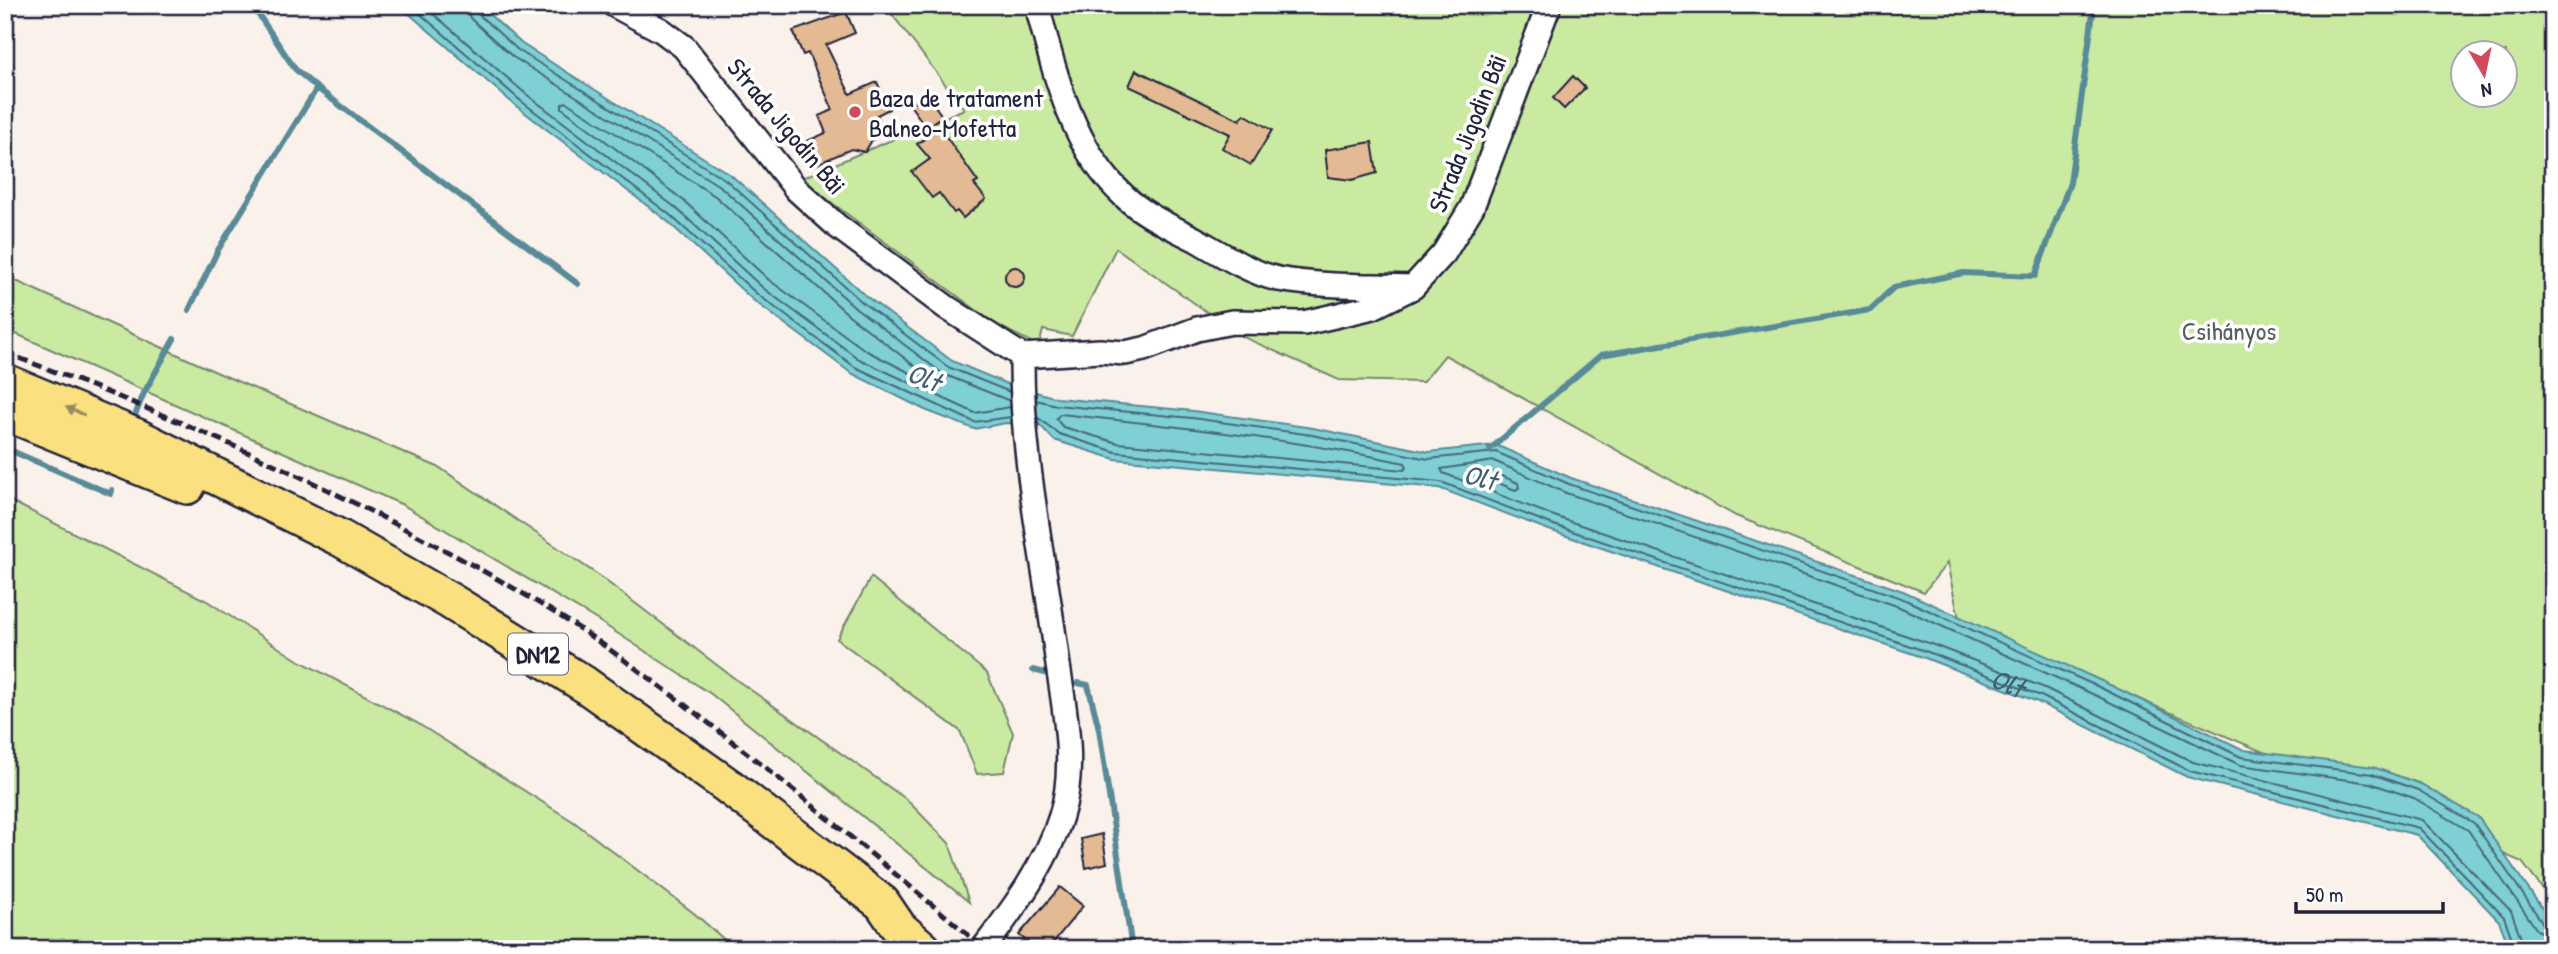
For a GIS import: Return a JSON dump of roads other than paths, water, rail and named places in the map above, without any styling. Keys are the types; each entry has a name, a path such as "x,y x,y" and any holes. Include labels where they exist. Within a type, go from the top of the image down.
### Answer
{"highway":[{"name":"DN12","path":"5,382 137,438 340,538 525,645 728,786 882,903 911,939"},
{"name":"DN12","path":"5,412 265,520 331,553 441,616 574,698 718,800 868,916 911,939"}],"street":[{"name":"Strada Jigodin Băi","path":"614,5 661,30 684,47 797,190 837,226 946,307 1022,356 1100,351 1125,353 1197,329 1232,322 1304,323 1373,307 1413,287 1444,253 1472,207 1549,5"},
{"path":"1037,5 1058,79 1083,141 1108,179 1146,214 1220,253 1276,278 1327,284 1413,287"},
{"path":"983,949 1039,867 1056,829 1066,793 1067,738 1026,439 1022,356"}],"water":[{"name":"Olt","path":"399,5 479,5 522,44 731,175 866,296 952,361 1007,384 1057,398 1193,411 1313,428 1429,452 1496,445 1571,478 1903,591 2106,683 2244,750 2373,767 2421,784 2478,817 2548,917 2553,926 2553,949 2510,949 2499,921 2417,835 2187,777 2038,702 1925,658 1549,530 1439,488 1115,459 1054,440 1039,424 1006,423 974,429 925,410 851,373 753,300 666,220 516,106"}],"waterway":[{"path":"252,5 295,69 317,88 578,284"},
{"name":"Olt","path":"1490,449 1601,355 1870,310 1894,287 1964,273 2035,276 2070,183 2094,5"},
{"path":"189,310 218,250 317,88"},
{"path":"132,423 144,393 174,339"},
{"path":"5,448 111,494 112,490"},
{"path":"1033,670 1049,674"},
{"path":"1078,683 1088,685 1099,729 1132,949"}],"railway":[{"path":"5,353 112,394 270,462 424,539 544,606 591,636 708,723 985,949"}],"place":[{"name":"Baza de tratament Balneo-Mofetta","path":"855,112"}],"park label":[{"name":"Csihányos","path":"2229,330"}]}
